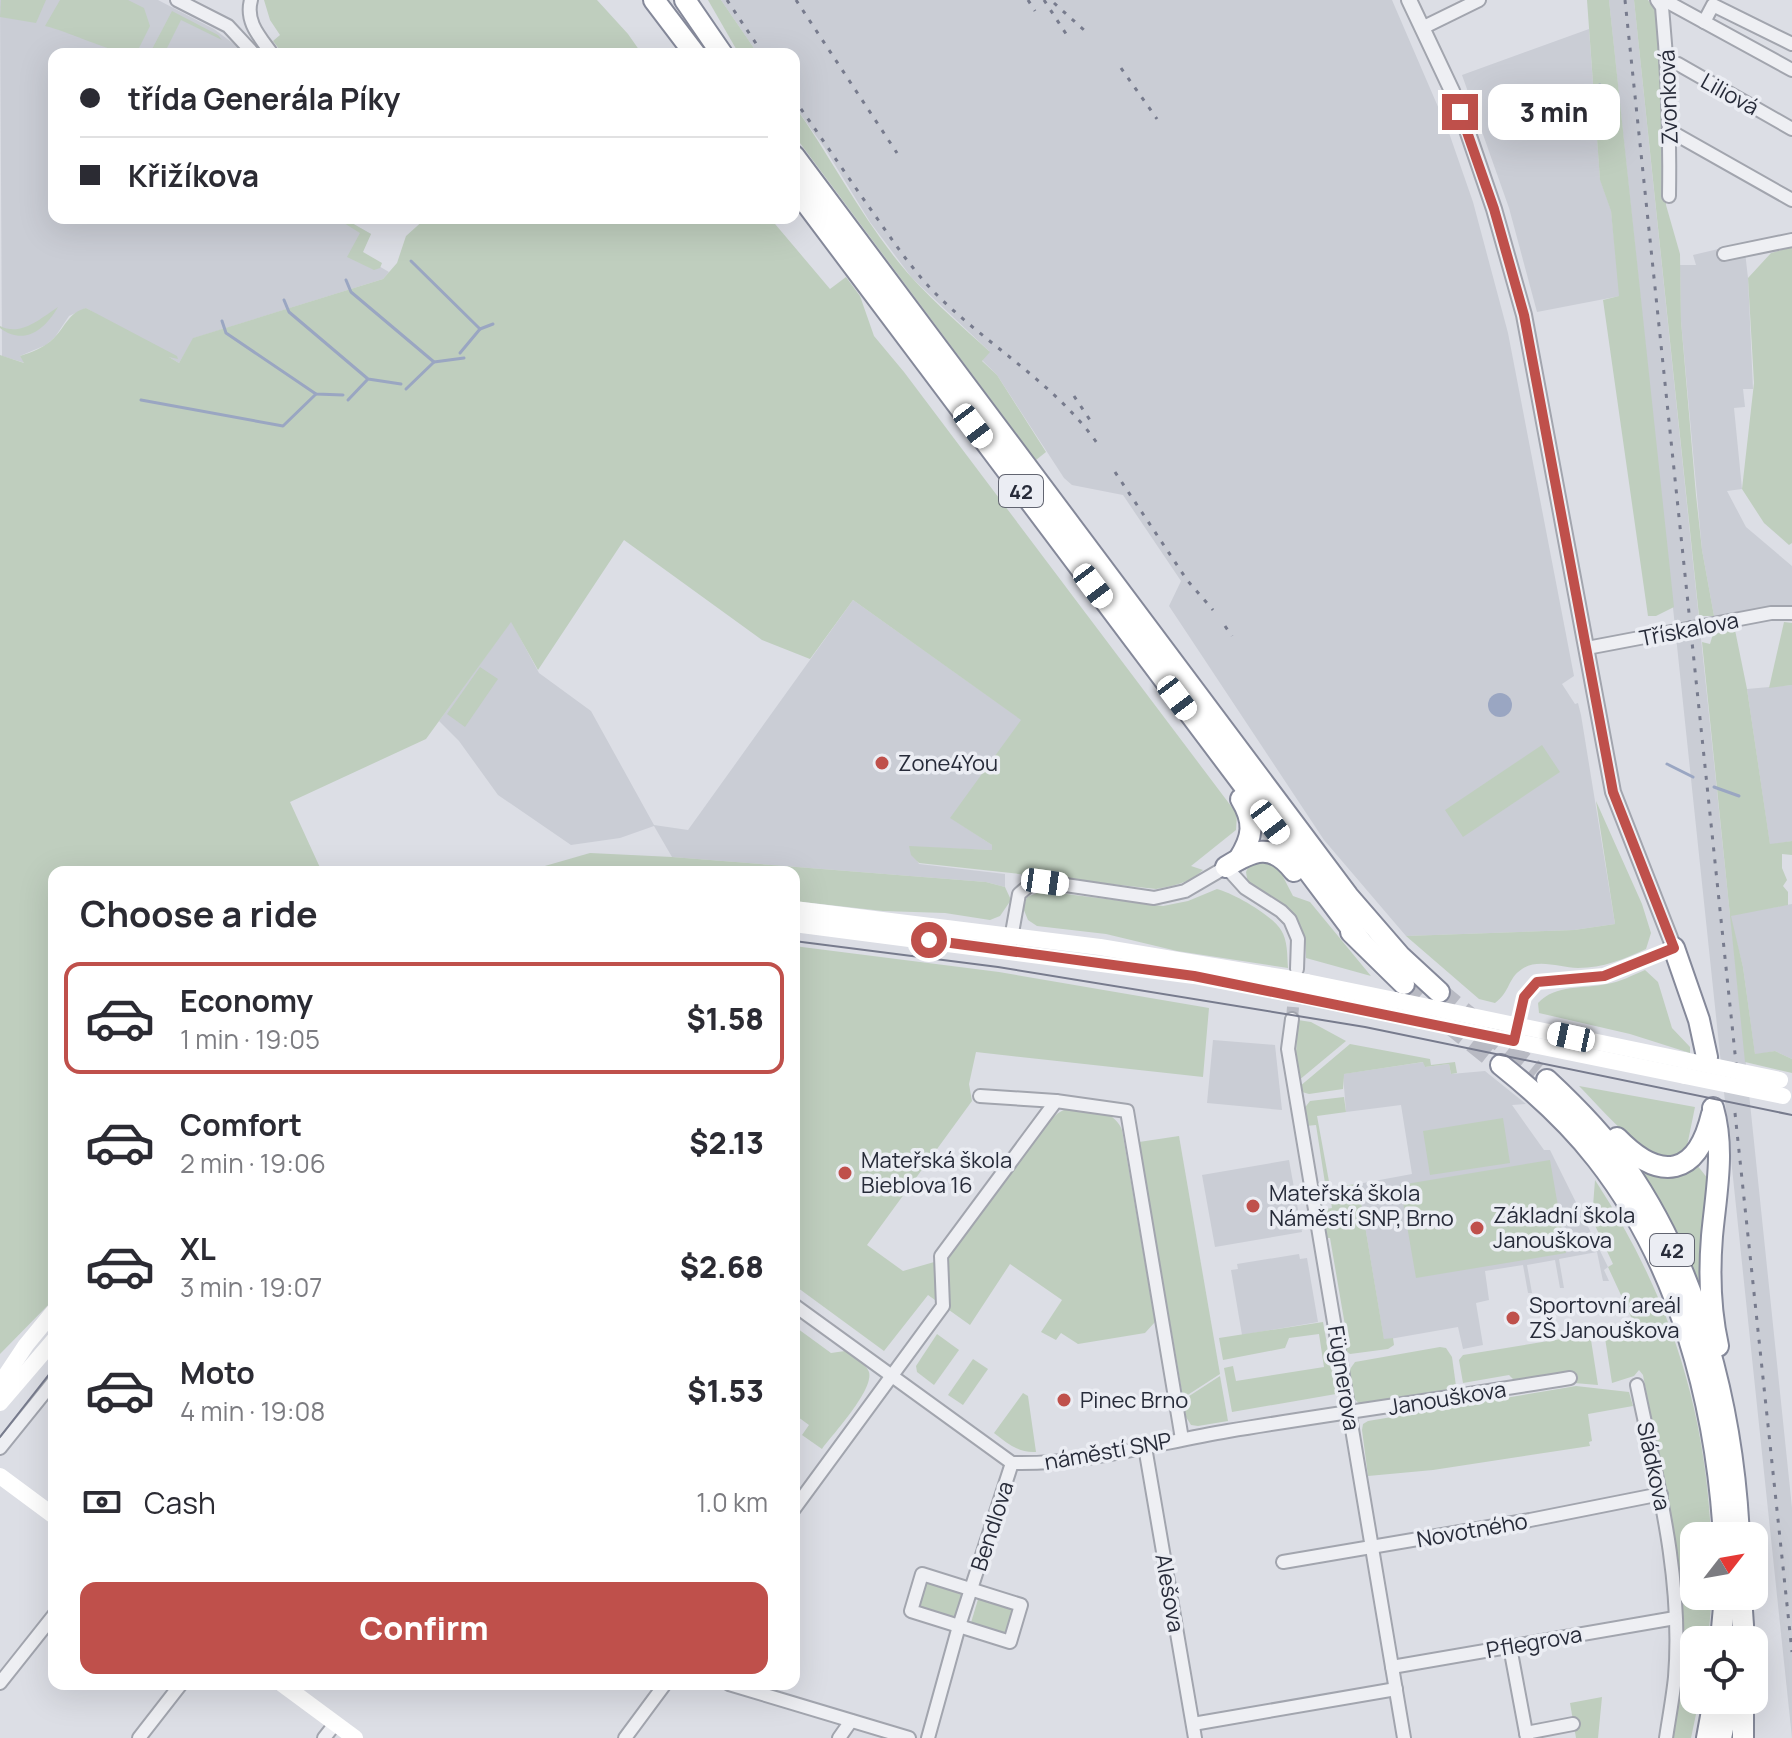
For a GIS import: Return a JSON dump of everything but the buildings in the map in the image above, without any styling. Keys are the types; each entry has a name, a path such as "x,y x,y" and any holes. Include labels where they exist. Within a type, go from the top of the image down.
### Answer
{"highway":[{"path":"644,0 676,30"},
{"path":"654,0 690,48"},
{"path":"685,0 718,48"},
{"path":"702,0 730,48"},
{"name":"42","path":"800,164 1339,884 1387,942 1439,992"},
{"name":"42","path":"800,195 1399,992"},
{"name":"42","path":"1194,721 1216,766 1251,818 1252,835 1232,863"},
{"name":"42","path":"1232,863 1257,852 1278,854 1289,863 1320,904 1360,940"},
{"path":"1674,948 1699,1020 1707,1057"},
{"name":"42","path":"1501,1065 1554,1110 1590,1150 1612,1179 1649,1242 1675,1301 1698,1371 1715,1447 1723,1522"},
{"name":"42","path":"1731,1453 1708,1351 1690,1293 1666,1236 1626,1167 1607,1141 1542,1076 1637,1157 1660,1167 1684,1162 1700,1148 1707,1135 1713,1108 1718,1124 1720,1154 1712,1240 1711,1302 1730,1414 1738,1522"},
{"path":"1704,1738 1711,1714"},
{"path":"1721,1738 1726,1714"},
{"path":"1743,1714 1743,1738"}],"main road":[{"path":"800,910 1295,993 1420,1021 1513,1030 1536,1045 1684,1068"},
{"path":"800,925 1010,944"},
{"path":"1513,1030 1527,992 1537,982 1604,976 1674,948"},
{"path":"1295,993 1399,992 1513,1030 1787,1089"},
{"path":"0,1384 48,1318"},
{"path":"0,1369 26,1345"},
{"path":"0,1403 48,1347"},
{"path":"0,1476 48,1512"},
{"path":"290,1690 355,1738"}],"street":[{"path":"177,0 228,26 248,48"},
{"path":"251,0 249,14 268,48"},
{"path":"1409,0 1452,91 1468,133 1494,209 1524,315 1613,792 1674,948"},
{"path":"1422,28 1479,0"},
{"name":"Zvonková","path":"1657,0 1662,7 1668,63 1669,196"},
{"path":"1664,0 1792,70"},
{"path":"1704,22 1713,5 1792,44"},
{"path":"228,26 249,14"},
{"name":"Liliová","path":"1668,63 1678,64 1792,129"},
{"path":"1670,131 1792,200"},
{"path":"1724,254 1792,240"},
{"name":"Třískalova","path":"1587,648 1771,613 1792,613"},
{"path":"1010,944 1019,894 1032,883 1045,882 1154,898 1185,891 1232,863"},
{"name":"Fügnerova","path":"1232,863 1245,888 1281,911 1290,920 1298,939 1288,1049 1404,1738"},
{"name":"náměstí SNP","path":"800,1309 1012,1463 1043,1464 1182,1439 1127,1111 1056,1101 980,1096"},
{"path":"800,1501 943,1306 941,1256 1056,1101"},
{"name":"Janouškova","path":"1182,1439 1570,1378"},
{"name":"Sládkova","path":"1637,1385 1661,1494 1675,1618 1675,1677 1666,1738"},
{"path":"0,1448 48,1388"},
{"name":"Alešova","path":"1145,1447 1195,1738"},
{"name":"Bendlova","path":"928,1738 959,1626 1012,1463"},
{"name":"Novotného","path":"1283,1562 1661,1494"},
{"name":"Bendlova","path":"922,1574 971,1589 1021,1605 1010,1642 911,1611 922,1574"},
{"name":"Pflegrova","path":"1392,1667 1675,1618"},
{"path":"0,1683 48,1623"},
{"path":"1510,1647 1527,1735 1573,1724"},
{"path":"1193,1724 1396,1689"},
{"path":"139,1738 176,1690"},
{"path":"625,1738 661,1690"},
{"path":"749,1690 909,1738"},
{"path":"839,1738 851,1721"},
{"path":"324,1738 335,1724"}],"shaded area":[{"path":"0,0 158,0 214,29 239,48 48,48 48,224 354,224 371,234 360,255 389,272 383,279 194,338 179,363 86,308 69,316 46,345 20,356 25,363 2,356"},
{"path":"721,0 1392,0 1448,130 1473,202 1508,333 1574,676 1562,684 1575,704 1578,703 1581,715 1615,924 1574,930 1406,936 1324,840 1169,606 1181,581 1123,495 1072,485 1064,478 997,375 982,360 989,351 912,278 870,222 800,113 800,48 754,48"},
{"path":"1609,0 1634,0 1730,915 1792,904 1792,1059 1775,1051 1755,1055 1743,967 1731,920 1792,1508 1792,1738"},
{"path":"1589,29 1600,179 1611,210 1620,296 1537,312 1509,208 1462,75"},
{"path":"1744,243 1753,389 1743,389 1745,407 1734,408 1742,489 1727,491 1746,527 1792,566 1792,608 1778,606 1718,618 1714,616 1702,550 1681,321 1680,265 1696,265 1693,255"},
{"path":"853,600 1022,720 951,818 992,845 992,850 910,847 919,864 1005,874 1005,887 986,882 672,857 654,826 620,838 571,845 498,795 459,741 439,721 511,621 539,673 591,711 654,825 688,830"},
{"path":"1792,685 1792,841 1770,845 1747,689"},
{"path":"1213,1040 1275,1045 1282,1110 1207,1103"},
{"name":"Základní škola Janouškova","path":"1424,1062 1425,1067 1449,1064 1451,1074 1485,1071 1526,1104 1512,1105 1544,1150 1550,1150 1608,1267 1604,1270 1609,1281 1603,1281 1597,1252 1559,1259 1564,1288 1560,1288 1555,1260 1527,1265 1532,1293 1528,1293 1523,1265 1485,1271 1489,1300 1476,1303 1483,1345 1463,1349 1458,1327 1384,1340 1358,1184 1412,1174 1401,1105 1346,1112 1343,1074"},
{"name":"Mateřská škola Náměstí SNP, Brno","path":"1289,1160 1302,1232 1215,1247 1202,1175"},
{"path":"1299,1254 1300,1259 1307,1258 1318,1322 1242,1335 1231,1270 1238,1269 1237,1264"}],"green space":[{"path":"1,0 46,0 36,23 0,17"},
{"path":"60,0 128,0 144,8 150,26 139,48 110,48 45,26"},
{"path":"264,0 597,0 638,48 278,48 273,41 280,35 270,20"},
{"path":"708,0 721,0 754,48 736,48"},
{"path":"1587,0 1609,0 1674,607 1656,616 1648,616 1603,300 1619,296 1611,211 1600,180"},
{"path":"1634,0 1648,0 1656,12 1665,69 1666,205 1680,254 1681,321 1696,495 1714,616 1699,616"},
{"path":"172,11 222,40 181,20 167,48 153,48"},
{"path":"800,114 897,260 932,298 990,352 982,361 997,375 1046,452 1036,460 800,143"},
{"path":"346,224 354,224 371,234 363,252 382,263 380,268 374,270 347,257 360,233"},
{"path":"419,224 775,224 830,289 846,277 860,296 874,336 1237,814 1236,830 1191,866 1203,870 1198,874 1181,883 1156,889 919,863 911,855 909,846 992,850 992,845 950,818 1021,720 853,600 810,659 762,640 624,540 538,670 511,622 426,739 290,802 319,866 48,866 48,1305 0,1354 0,355 24,363 20,356 46,344 71,317 86,308 177,356 178,359 169,357 179,363 193,338 383,279 397,263 406,236"},
{"path":"1792,247 1792,543 1789,545 1764,523 1742,489 1754,383 1748,278 1771,253"},
{"path":"58,307 41,328 26,335 18,336 0,328 23,328"},
{"path":"1784,622 1792,623 1792,685 1769,688"},
{"path":"1735,630 1770,844 1792,841 1792,855 1782,854 1782,868 1787,880 1783,886 1788,892 1788,905 1731,916 1743,967 1755,1054 1775,1051 1792,1059 1792,1073 1745,1062 1702,642 1710,644 1713,634"},
{"path":"480,667 498,679 465,727 447,714"},
{"path":"1542,745 1560,772 1463,837 1445,810"},
{"path":"1596,801 1642,904 1651,933 1646,949 1596,966 1529,966 1517,973 1495,1003 1479,999 1406,936 1574,930 1615,924"},
{"path":"590,853 785,866 545,866"},
{"path":"1264,857 1276,863 1293,896 1310,902 1371,976 1306,958 1302,929 1297,919 1248,884 1246,872 1251,861"},
{"path":"800,867 986,882 1005,887 1011,900 1000,916 990,920 945,913 883,911 800,902"},
{"path":"1217,889 1252,905 1276,924 1285,939 1288,968 1177,951 1106,934 1037,926 1028,920 1023,908 1027,897 1042,891 1163,906 1188,901"},
{"path":"800,947 999,972 1209,1008 1203,1077 976,1052 969,1084 972,1101 867,1245 903,1271 948,1258 1048,1122 1060,1112 1072,1108 1098,1110 1113,1117 1122,1130 1155,1322 1145,1333 1078,1344 1061,1333 1056,1340 1041,1332 1062,1300 1010,1264 970,1325 928,1295 884,1351 800,1289"},
{"path":"1645,970 1658,982 1672,1028 1690,1047 1690,1053 1630,1034 1539,1013 1538,1003 1553,993 1612,983"},
{"path":"1298,1020 1311,1022 1346,1041 1298,1081 1296,1053"},
{"path":"1350,1044 1430,1059 1431,1065 1455,1062 1457,1073 1451,1074 1449,1064 1425,1067 1423,1062 1344,1074 1343,1089 1309,1094 1302,1092 1299,1087"},
{"path":"1579,1086 1695,1107 1686,1151 1662,1157 1642,1147"},
{"path":"1344,1097 1346,1112 1317,1116 1330,1187 1358,1184 1384,1339 1393,1338 1394,1345 1388,1349 1350,1354 1344,1344 1348,1343 1330,1238 1325,1238 1320,1210 1332,1208 1329,1189 1319,1190 1325,1183 1316,1125 1306,1126 1303,1110 1310,1101"},
{"path":"1503,1118 1510,1163 1430,1175 1423,1131"},
{"path":"1179,1136 1220,1374 1183,1398 1139,1142"},
{"path":"1550,1160 1566,1253 1416,1278 1400,1185"},
{"path":"1697,1165 1712,1184 1704,1297 1700,1296 1673,1224 1644,1175 1646,1172 1672,1175"},
{"path":"1595,1180 1643,1264 1662,1306 1691,1394 1700,1440 1710,1522 1680,1522 1680,1610 1711,1610 1709,1626 1680,1626 1680,1714 1696,1714 1691,1738 1670,1738 1674,1543 1643,1375 1639,1370 1634,1376 1612,1383 1605,1338 1591,1340 1598,1385 1574,1383 1573,1373 1516,1382 1509,1375 1463,1383 1459,1360 1463,1355 1628,1328 1632,1319 1608,1267 1613,1264 1592,1219"},
{"path":"1323,1322 1336,1394 1232,1412 1224,1368 1233,1366 1236,1381 1324,1367 1319,1334 1289,1338 1285,1348 1223,1360 1219,1338"},
{"path":"800,1330 831,1353 845,1351 869,1372 869,1380 859,1400 822,1449 802,1435 809,1425 800,1418"},
{"path":"937,1334 959,1350 934,1385 917,1372 916,1366"},
{"path":"1446,1348 1452,1357 1456,1386 1452,1393 1361,1405 1353,1398 1348,1372 1355,1362"},
{"path":"973,1359 988,1369 963,1405 948,1395"},
{"path":"1220,1376 1228,1421 1191,1425 1183,1400"},
{"path":"1576,1386 1629,1392 1633,1406 1588,1414 1590,1446 1433,1470 1368,1476 1362,1430 1363,1424 1368,1421"},
{"path":"1023,1393 1028,1396 1036,1452 1019,1449 994,1433"},
{"path":"927,1580 964,1590 955,1621 918,1611 923,1582"},
{"path":"979,1596 1016,1606 1006,1637 970,1626"},
{"path":"1602,1697 1598,1738 1576,1738 1570,1703"}],"water":[{"path":"1495,693 1505,693 1512,700 1512,710 1505,717 1495,717 1488,710 1488,700"}],"waterway":[{"path":"1554,99 1600,85"},
{"path":"1493,116 1499,114"},
{"path":"411,261 480,329 493,324"},
{"path":"346,280 351,292 434,362 464,358"},
{"path":"284,300 289,312 368,379 401,384"},
{"path":"222,321 226,333 316,394 343,395"},
{"path":"460,353 480,329"},
{"path":"406,389 434,362"},
{"path":"348,400 367,380"},
{"path":"141,400 283,426 316,394"},
{"path":"1667,764 1693,777"},
{"path":"1714,787 1739,796"}],"tunnel":[{"path":"1404,984 1501,1065"},
{"path":"1439,992 1537,1072"},
{"path":"1292,1019 1293,1007"}],"tram line":[{"path":"800,942 998,967 1365,1027 1792,1115"},
{"path":"0,1437 48,1376"}],"railway":[{"path":"727,0 759,48"},
{"path":"796,0 897,153"},
{"path":"1028,0 1035,11"},
{"path":"1044,0 1070,40"},
{"path":"1625,0 1736,1063"},
{"path":"1054,3 1084,30"},
{"path":"1121,68 1157,119"},
{"path":"800,108 895,244 926,283 954,311 1063,403 1099,446"},
{"path":"1074,396 1092,423"},
{"path":"1115,472 1187,580 1213,610"},
{"path":"1225,626 1232,636"},
{"path":"1735,1113 1792,1652"}],"place":[{"name":"Zone4You","path":"882,763"},
{"name":"Mateřská škola Bieblova 16","path":"845,1173"},
{"name":"Mateřská škola Náměstí SNP, Brno","path":"1253,1206"},
{"name":"Základní škola Janouškova","path":"1477,1228"},
{"name":"Sportovní areál ZŠ Janouškova","path":"1513,1318"},
{"name":"Pinec Brno","path":"1064,1400"}],"route":[{"path":"929,940 1194,976 1514,1041 1524,997 1537,982 1604,976 1674,948 1613,792 1524,315 1494,209 1460,112"}]}
